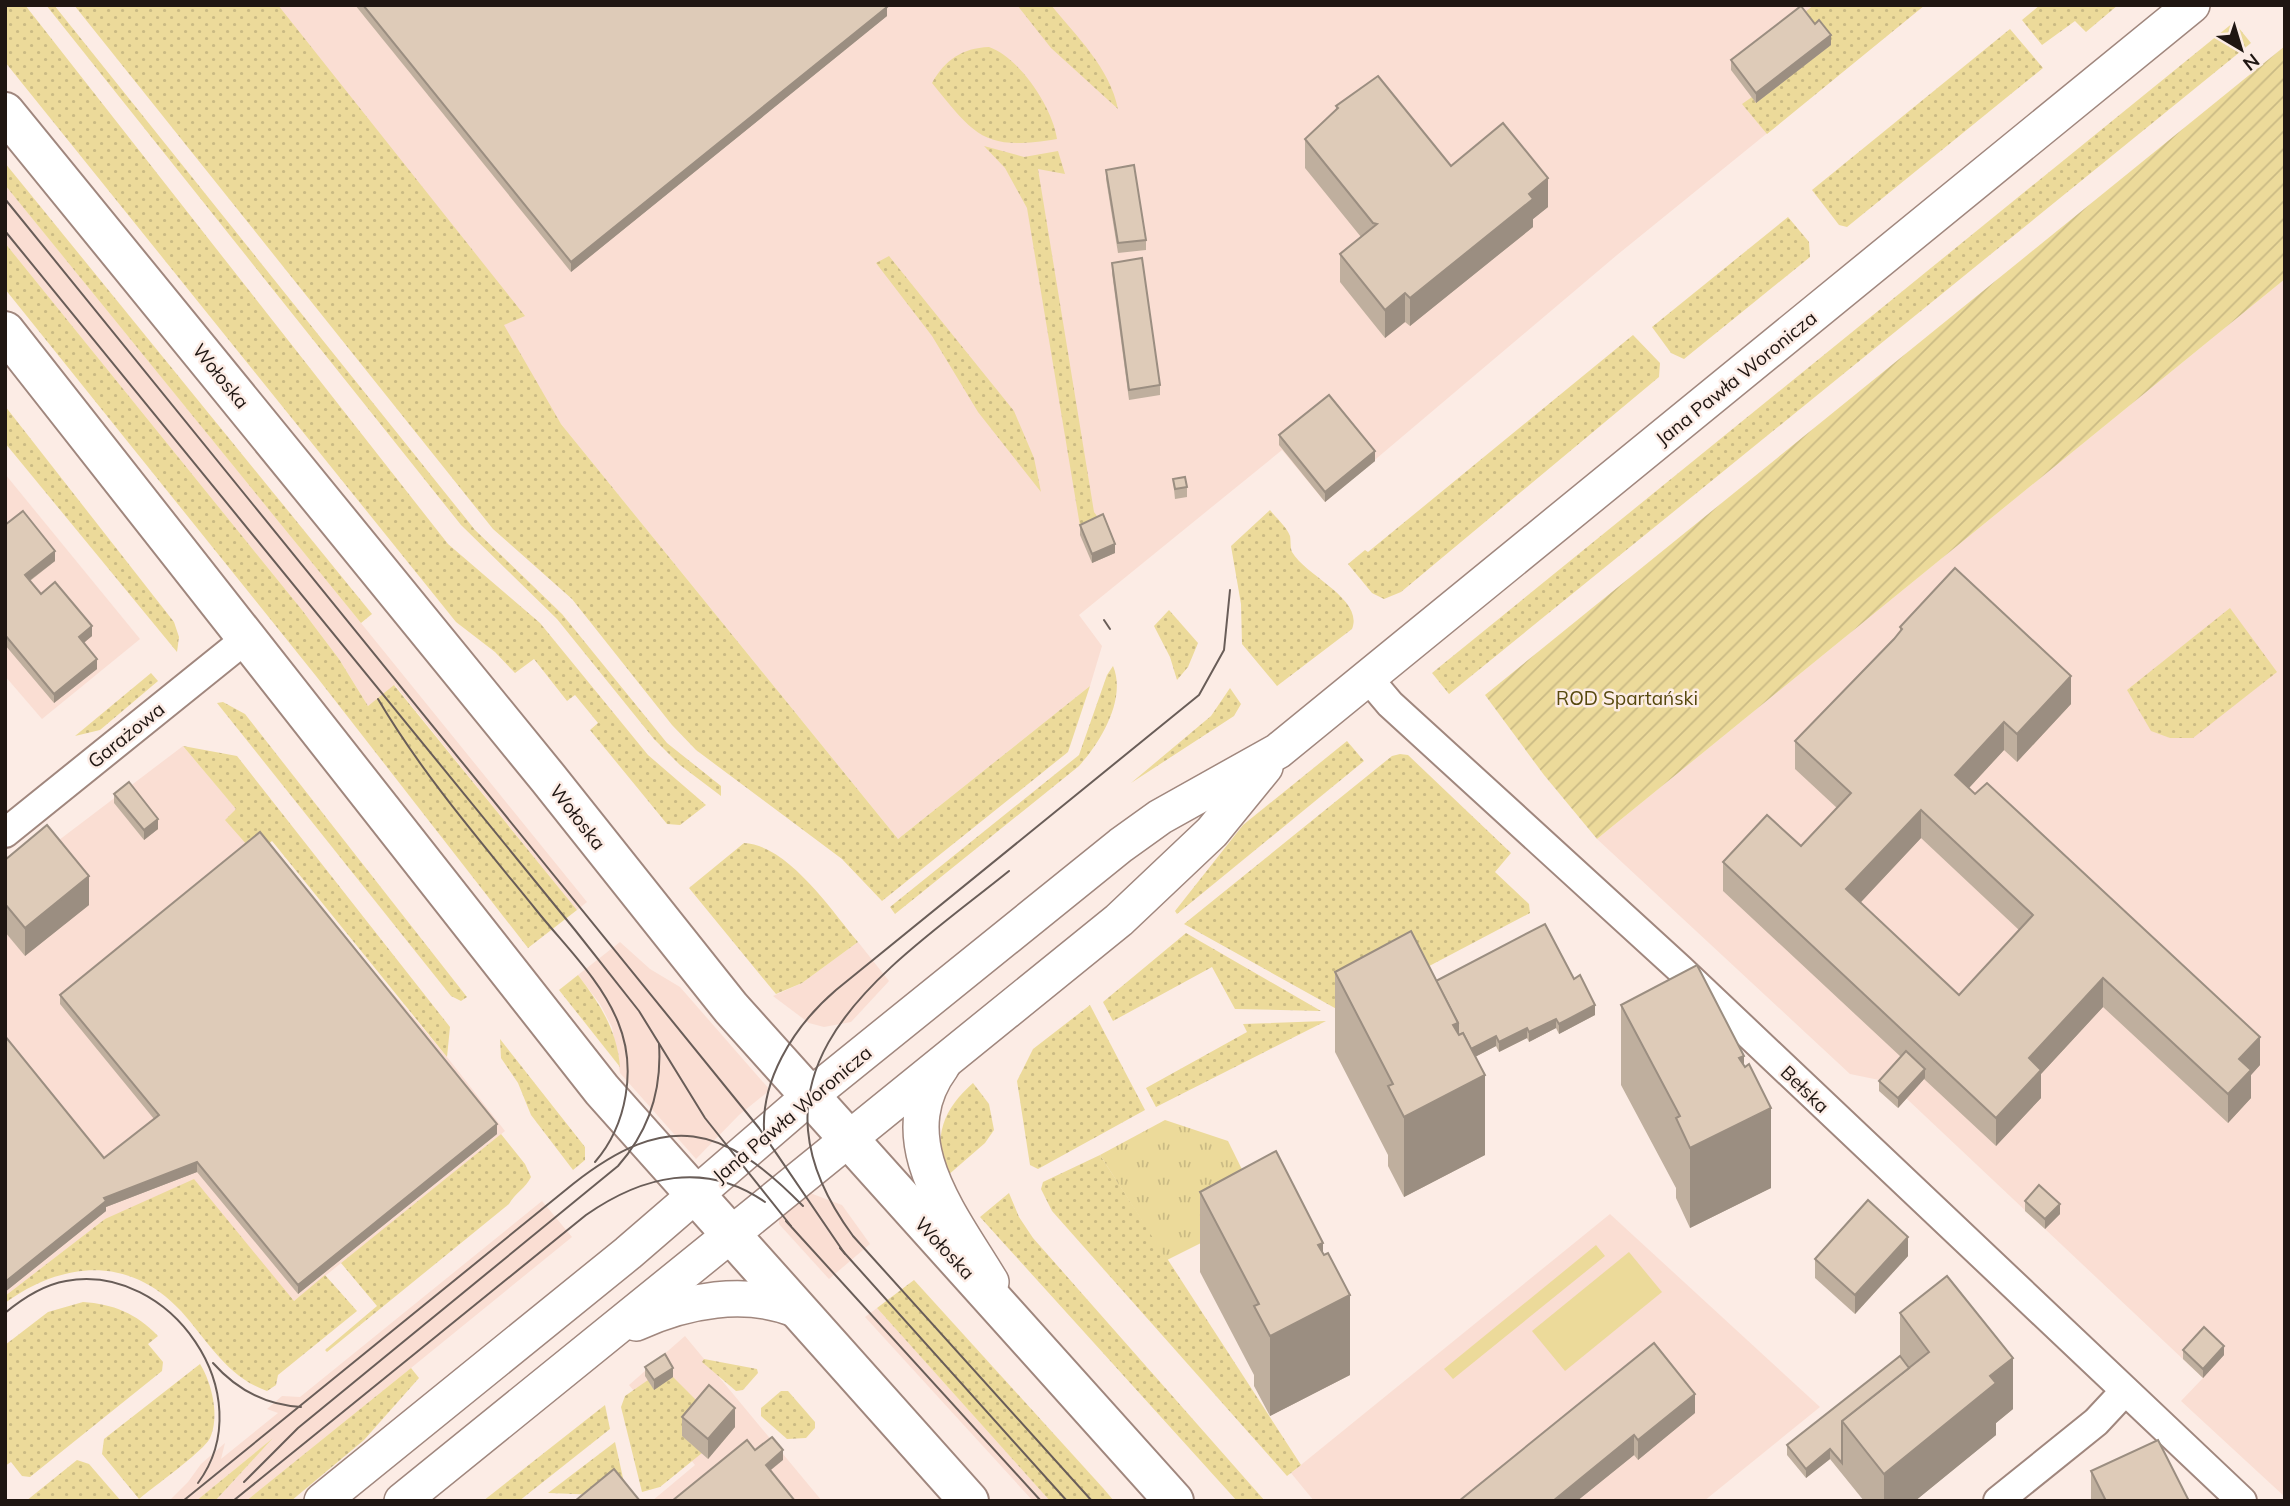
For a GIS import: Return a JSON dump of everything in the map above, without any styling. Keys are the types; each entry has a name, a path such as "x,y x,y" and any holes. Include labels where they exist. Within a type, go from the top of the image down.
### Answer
{"main road":[{"name":"Wołoska","path":"5,112 539,767 730,1008 1174,1501"},
{"path":"5,331 602,1090 969,1501"}],"street":[{"name":"Jana Pawła Woronicza","path":"322,1501 695,1195 810,1096 1140,831 1278,751 2192,5"},
{"name":"Garażowa","path":"5,833 247,638"},
{"name":"Bełska","path":"1367,678 1399,712 1680,969 2242,1501"},
{"name":"Jana Pawła Woronicza","path":"402,1501 1142,900 1212,832 1278,751"},
{"path":"948,1058 935,1075 923,1110 924,1159 933,1183 1017,1327"},
{"path":"593,1345 658,1312 682,1305 725,1300 771,1302 797,1310"},
{"path":"1998,1501 2096,1422 2124,1392"}],"shaded area":[{"path":"238,5 1925,5 1617,255 1325,502 1282,450 1079,615 1102,646 1090,686 898,839 561,424"},
{"path":"5,185 587,902 577,910 395,685 368,706 339,659 302,610 5,243"},
{"path":"2285,279 2285,1497 2181,1401 2203,1378 1889,1082 1850,1074 1597,839"},
{"path":"5,474 140,639 42,719 5,676"},
{"path":"183,746 447,1057 505,1131 294,1301 105,1219 5,1296 5,881"},
{"path":"620,942 650,969 680,987 770,1090 739,1115 696,1159 620,1073 612,1027 600,1004 578,975"},
{"path":"858,942 889,981 851,1022 824,1027 809,1023 773,996 802,983"},
{"path":"810,1193 842,1205 870,1244 829,1279 779,1224 779,1220"},
{"path":"542,1201 572,1237 246,1501 215,1501 273,1438 196,1501 169,1501 201,1464 225,1443 221,1459 278,1413 267,1409 282,1396 300,1397"},
{"path":"1610,1214 1820,1407 1704,1501 1314,1501 1291,1473"},
{"path":"877,1308 1050,1501 1033,1501 865,1317"},
{"path":"685,1336 822,1501 652,1501 695,1465 629,1385"}],"green space":[{"path":"5,5 25,5 448,544 540,623 648,755 706,805 680,825 667,824 590,730 598,723 575,695 567,701 534,659 515,673 495,652 456,622 5,62"},
{"path":"46,5 54,5 475,530 562,614 667,743 721,786 721,796 680,765 654,739 557,619 461,525"},
{"path":"74,5 278,5 525,316 504,325 561,424 898,839 1090,686 1068,752 882,901 842,859 696,750 672,725 572,599 493,529"},
{"path":"1017,5 1051,5 1100,67 1114,94 1118,109 1051,48"},
{"path":"1814,5 1925,5 1767,134 1742,104 1752,97 1756,103 1805,12"},
{"path":"2040,5 2118,5 2086,32 2075,21 2042,45 2022,20"},
{"path":"2234,22 2251,43 1449,694 1432,673"},
{"path":"2010,29 2043,68 1847,227 1839,225 1812,190"},
{"name":"ROD Spartański","path":"2285,46 2285,279 1597,839 1544,775 1485,695"},
{"path":"989,47 1012,61 1033,85 1049,113 1057,139 1013,143 984,136 960,116 932,83 955,57 971,50"},
{"path":"984,146 1024,157 1058,151 1065,174 1038,169 1094,512 1103,524 1080,526 1027,208 1005,168"},
{"path":"5,163 372,614 361,623 5,185"},
{"path":"1788,217 1809,242 1810,257 1684,359 1671,353 1652,327"},
{"path":"5,243 302,610 339,659 368,706 394,685 577,910 528,948 316,676 5,289"},
{"path":"889,256 1014,411 1034,458 1041,492 978,412 932,336 876,263"},
{"path":"1633,335 1660,363 1659,377 1401,592 1384,599 1372,593 1348,564 1365,550 1368,552"},
{"path":"5,406 174,622 179,637 177,652 5,443"},
{"path":"1270,510 1289,533 1292,552 1342,598 1350,608 1353,618 1352,629 1277,686 1242,644 1241,604 1231,546"},
{"path":"2230,608 2277,672 2193,738 2170,738 2151,731 2127,690"},
{"path":"1169,610 1198,643 1188,667 1177,680 1170,657 1154,626"},
{"path":"1113,666 1117,692 1114,706 1103,733 1079,766 895,914 890,907 1079,755 1107,675"},
{"path":"151,673 158,681 100,730 75,736"},
{"path":"1230,688 1241,704 1234,716 1131,783 1211,716"},
{"path":"223,702 245,714 467,997 461,1001 451,996 217,703"},
{"path":"1347,741 1364,761 1177,914 1175,911 1243,825"},
{"path":"183,746 237,756 450,1027 447,1057 272,841 255,854 225,820 236,809"},
{"path":"1408,755 1511,853 1495,872 1529,904 1530,913 1342,1012 1184,924 1392,756"},
{"path":"744,843 777,855 793,867 858,942 802,983 776,994 689,888"},
{"path":"1186,933 1321,1011 1235,1009 1212,967 1113,1021 1103,1002"},
{"path":"578,975 606,1018 615,1041 620,1067 559,990"},
{"path":"1090,1005 1145,1110 1038,1169 1030,1165 1017,1081 1033,1049"},
{"path":"1326,1021 1156,1107 1146,1088 1247,1032 1243,1024"},
{"path":"500,1039 585,1147 585,1160 573,1170 531,1115 518,1083 501,1058"},
{"path":"973,1083 989,1104 994,1130 985,1143 947,1176 941,1149 943,1125 954,1103"},
{"path":"1165,1120 1228,1141 1263,1212 1167,1260 1100,1155"},
{"path":"501,1134 525,1164 531,1177 526,1184 509,1204 327,1352 325,1350 377,1306 341,1263"},
{"path":"1100,1155 1301,1465 1287,1476 1052,1211 1041,1189 1043,1182"},
{"path":"194,1179 294,1301 325,1275 357,1311 278,1375 276,1385 267,1391 240,1377 181,1311 161,1293 140,1280 95,1270 72,1272 27,1289 5,1303 5,1296 105,1219"},
{"path":"1009,1193 1019,1217 1033,1238 1265,1501 1237,1501 980,1217"},
{"path":"1596,1245 1605,1256 1453,1379 1444,1369"},
{"path":"1629,1252 1662,1292 1565,1371 1532,1331"},
{"path":"914,1280 1114,1501 1050,1501 877,1308"},
{"path":"83,1302 124,1311 150,1328 158,1336 148,1344 163,1362 162,1371 30,1477 22,1476 11,1462 5,1466 5,1345 48,1312"},
{"path":"704,1359 757,1369 758,1373 743,1390 736,1391 702,1362"},
{"path":"200,1364 213,1400 214,1420 210,1438 189,1460 139,1499 102,1454 104,1439"},
{"path":"411,1368 419,1378 364,1440 291,1501 246,1501"},
{"path":"673,1377 705,1409 683,1436 702,1453 660,1487 642,1492 621,1407 625,1396 648,1380 654,1389"},
{"path":"781,1391 788,1391 815,1422 815,1428 806,1438 787,1439 761,1416 761,1408"},
{"path":"605,1405 610,1429 519,1501 483,1501"},
{"path":"273,1438 215,1501 196,1501"},
{"path":"615,1442 627,1496 548,1493"},
{"path":"77,1460 89,1464 121,1501 26,1501"}],"building":[{"path":"363,5 886,5 887,7 571,262"},
{"path":"1801,6 1815,24 1819,20 1831,35 1756,93 1731,60"},
{"path":"1378,76 1451,166 1503,123 1548,178 1529,194 1533,199 1410,298 1405,293 1385,310 1340,254 1377,224 1373,223 1305,139 1338,108 1336,106"},
{"path":"1134,165 1146,240 1118,243 1106,170"},
{"path":"1142,258 1160,385 1129,390 1112,263"},
{"path":"1329,395 1375,451 1325,492 1279,435"},
{"path":"1185,477 1187,487 1175,489 1173,479"},
{"path":"23,511 55,551 25,575 41,594 55,582 92,626 79,637 97,659 54,694 5,635 5,525"},
{"path":"1103,514 1115,544 1092,554 1080,525"},
{"path":"1955,568 2071,676 2017,734 2004,722 1955,775 1975,794 1987,783 2260,1037 2239,1059 2251,1070 2228,1094 2103,978 2029,1058 2041,1070 1996,1118 1723,862 1767,815 1801,846 1851,793 1795,741 1894,639 1902,629 1900,627","holes":["1921,810 2033,915 1959,995 1846,889"]},
{"path":"129,782 158,819 144,830 114,794"},
{"path":"47,825 89,876 25,928 5,904 5,860"},
{"path":"260,832 497,1124 298,1285 197,1162 104,1198 106,1201 5,1282 5,1036 104,1158 159,1115 60,995"},
{"path":"1545,924 1574,979 1580,975 1595,1005 1559,1024 1556,1019 1529,1032 1527,1028 1499,1042 1496,1036 1471,1049 1463,1033 1458,1034 1458,1023 1436,981"},
{"path":"1411,931 1458,1023 1453,1025 1459,1035 1463,1033 1485,1075 1404,1117 1388,1086 1393,1084 1335,972"},
{"path":"1697,965 1744,1056 1739,1058 1745,1067 1749,1064 1771,1108 1690,1148 1676,1118 1680,1116 1621,1005"},
{"path":"1906,1051 1925,1069 1898,1098 1879,1081"},
{"path":"1276,1151 1323,1243 1318,1245 1324,1255 1328,1253 1350,1295 1270,1336 1254,1306 1259,1304 1200,1192"},
{"path":"2039,1185 2060,1204 2045,1219 2025,1201"},
{"path":"1868,1200 1908,1237 1855,1295 1815,1259"},
{"path":"1947,1276 2013,1358 1990,1376 1996,1383 1884,1474 1842,1421 1929,1352 1900,1313"},
{"path":"2204,1327 2224,1346 2203,1369 2183,1350"},
{"path":"1654,1343 1695,1394 1638,1440 1634,1435 1553,1501 1459,1501"},
{"path":"665,1354 673,1368 654,1380 645,1367"},
{"path":"1900,1356 1909,1368 1842,1421 1842,1463 1830,1449 1806,1469 1787,1445"},
{"path":"709,1385 735,1408 708,1439 682,1417"},
{"path":"772,1437 783,1450 766,1465 795,1501 672,1501 747,1440 755,1450"},
{"path":"2158,1440 2189,1501 2106,1501 2091,1471"},
{"path":"614,1469 640,1501 575,1501"}],"tram line":[{"path":"5,199 759,1128 845,1254"},
{"path":"5,231 639,1011 705,1118 791,1226"},
{"path":"765,1141 764,1119 773,1077 793,1038 806,1021 836,990 1199,695 1224,650 1230,590"},
{"path":"1104,620 1110,629"},
{"path":"378,699 453,808 582,964 611,1007 624,1040 628,1077 626,1095 615,1131 595,1162"},
{"path":"1009,871 917,944 874,984 839,1025 816,1071 807,1120 819,1175 853,1236 1092,1501"},
{"path":"244,1482 298,1428 618,1166 638,1139 651,1109 658,1078 659,1044"},
{"path":"183,1501 573,1184 607,1160 637,1145 666,1137 693,1136 720,1143 774,1178 803,1206"},
{"path":"233,1501 586,1215 607,1202 651,1183 697,1177 742,1189 765,1202"},
{"path":"786,1221 1041,1501"},
{"path":"840,1248 1067,1501"},
{"path":"5,1313 41,1289 66,1281 104,1281 140,1292 171,1313 195,1342 212,1375 219,1412 215,1448 198,1483"},
{"path":"213,1363 232,1381 252,1394 276,1403 301,1407"}]}
